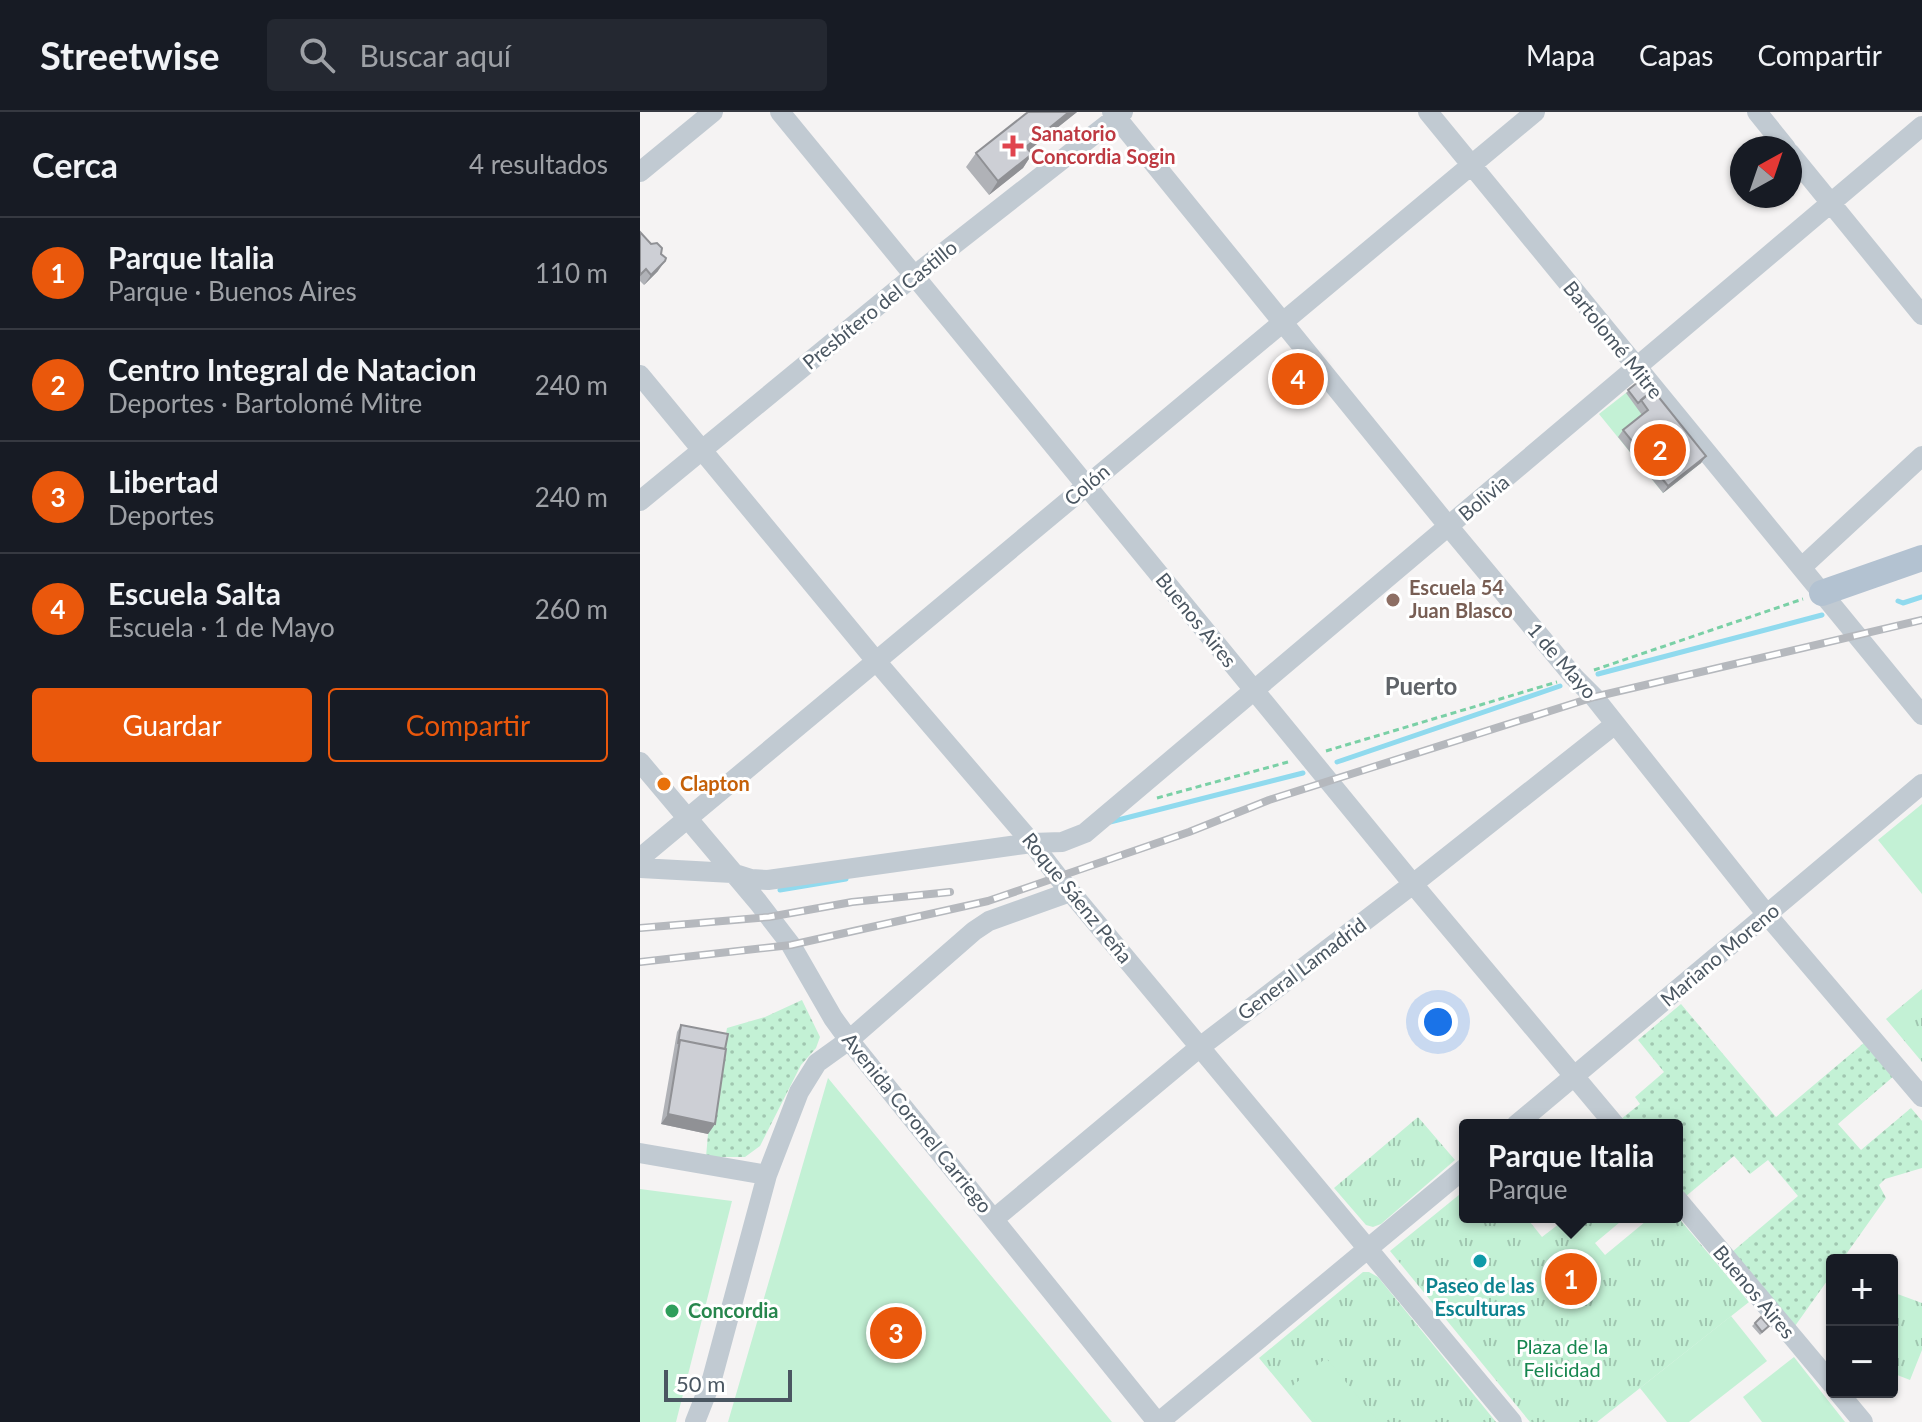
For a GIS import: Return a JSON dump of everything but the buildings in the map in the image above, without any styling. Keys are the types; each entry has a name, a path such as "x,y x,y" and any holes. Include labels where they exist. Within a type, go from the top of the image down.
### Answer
{"main road":[{"path":"1827,599 1922,558"},
{"path":"1827,599 1922,575"}],"street":[{"path":"640,172 713,112"},
{"name":"Buenos Aires","path":"780,112 1413,884 1610,1119"},
{"name":"Bartolomé Mitre","path":"1428,112 1922,715"},
{"name":"Colón","path":"640,858 1535,112"},
{"path":"1757,112 1776,136"},
{"name":"Presbítero del Castillo","path":"640,501 1117,114"},
{"name":"1 de Mayo","path":"1117,114 1449,527 1594,697 1768,916 1922,1097"},
{"name":"Bolivia","path":"640,868 732,873 768,880 1032,843 1062,842 1085,833 1922,126"},
{"path":"1802,168 1922,315"},
{"name":"Roque Sáenz Peña","path":"640,375 1512,1422"},
{"path":"1802,567 1922,456"},
{"name":"General Lamadrid","path":"994,1219 1200,1047 1614,725"},
{"name":"Avenida Coronel Carriego","path":"640,762 758,902 800,957 807,976 849,1040 1158,1422"},
{"name":"Mariano Moreno","path":"1523,1119 1922,784"},
{"path":"695,1422 712,1379 767,1175 799,1092 817,1063 849,1040 981,926 1070,892"},
{"path":"640,1153 767,1175"},
{"path":"1158,1422 1459,1173"},
{"name":"Buenos Aires","path":"1683,1206 1826,1377"},
{"path":"1843,1398 1863,1422"}],"path":[{"path":"1158,798 1309,756 1827,599"}],"green space":[{"path":"1636,385 1701,463 1663,493 1599,414"},
{"path":"1922,804 1922,894 1878,840"},
{"path":"1922,989 1922,1062 1886,1019"},
{"path":"802,1000 820,1037 816,1048 801,1065 760,1146 745,1157 706,1157 727,1028 765,1017"},
{"path":"1681,1004 1776,1117 1865,1042 1894,1076 1838,1124 1861,1150 1911,1108 1922,1121 1922,1168 1885,1179 1879,1185 1886,1198 1846,1254 1826,1254 1826,1282 1795,1326 1732,1252 1798,1196 1768,1160 1750,1174 1734,1156 1685,1197 1683,1119 1621,1119 1640,1104 1635,1097 1664,1072 1638,1040"},
{"path":"828,1078 1112,1422 728,1422"},
{"path":"1418,1117 1455,1160 1381,1224 1373,1227 1366,1225 1334,1188"},
{"name":"Concordia","path":"640,1189 732,1201 676,1422 640,1422"},
{"name":"Plaza de la Felicidad","path":"1459,1195 1459,1223 1531,1223 1542,1237 1560,1223 1619,1223 1595,1243 1605,1255 1644,1223 1683,1223 1749,1302 1597,1422 1530,1422 1390,1251"},
{"path":"1363,1272 1378,1277 1496,1422 1312,1422 1259,1358"},
{"path":"1898,1294 1922,1303 1922,1350 1910,1380 1898,1375"},
{"path":"1731,1316 1767,1361 1689,1422 1667,1422 1640,1388"},
{"path":"1794,1357 1845,1422 1762,1422 1743,1397"},
{"path":"1326,1358 1379,1422 1318,1422 1290,1388"}],"waterway":[{"path":"1898,601 1903,603 1922,597"},
{"path":"1598,674 1822,615"},
{"path":"1337,762 1560,686"},
{"path":"1110,822 1303,773"},
{"path":"780,890 846,879"}],"railway":[{"path":"640,962 791,945 988,901 1189,832 1269,800 1594,697 1922,620"},
{"path":"640,928 769,917 852,902 950,892"}],"place":[{"name":"Sanatorio Concordia Sogin","path":"1013,146"},
{"name":"Escuela Salta","path":"1298,379"},
{"name":"Centro Integral de Natacion","path":"1660,450"},
{"name":"Escuela 54 Juan Blasco","path":"1393,600"},
{"name":"Clapton","path":"664,784"},
{"name":"Paseo de las Esculturas","path":"1480,1261"},
{"name":"Parque Italia","path":"1571,1279"},
{"name":"Concordia","path":"672,1311"},
{"name":"Libertad","path":"896,1333"}],"district":[{"name":"Puerto","path":"1421,687"}]}
